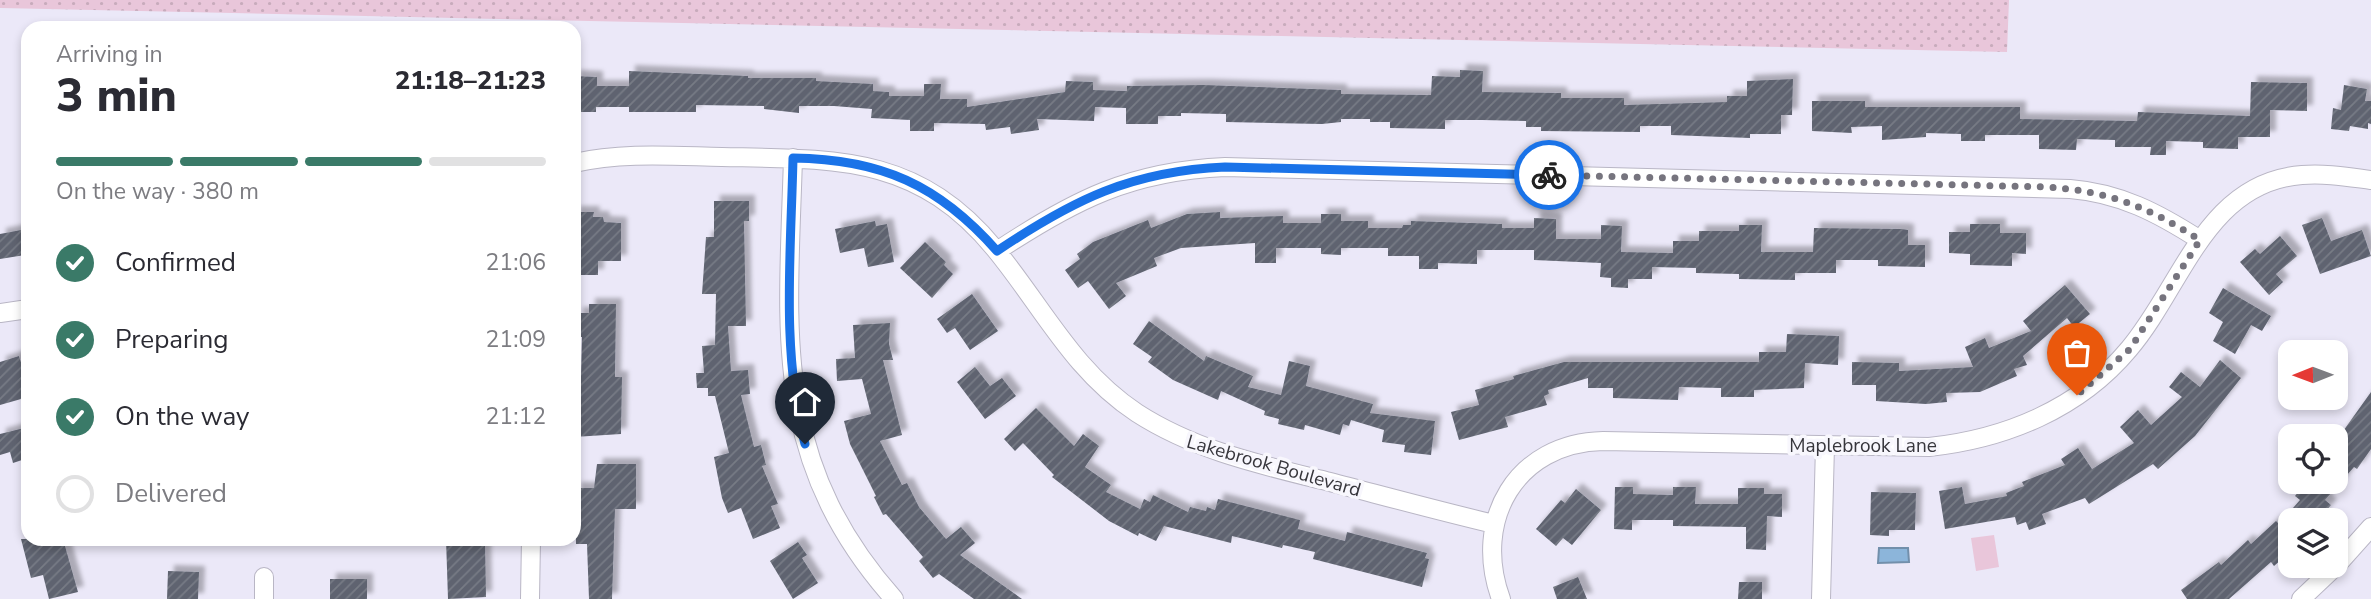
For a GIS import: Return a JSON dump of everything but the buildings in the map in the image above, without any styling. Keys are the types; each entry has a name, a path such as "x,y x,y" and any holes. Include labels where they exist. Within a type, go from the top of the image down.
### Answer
{"street":[{"name":"Lakebrook Boulevard","path":"581,162 633,155 793,158 846,161 904,178 954,208 997,251 1078,362 1118,399 1173,434 1246,461 1494,524"},
{"path":"793,158 790,342 801,428 828,505 859,556 894,599"},
{"path":"997,251 1062,209 1113,186 1172,171 1225,167 2070,189 2098,192 2142,206 2200,240"},
{"name":"Maplebrook Lane","path":"1494,524 1508,491 1519,477 1542,456 1575,443 1628,440 1825,446 1950,445 2011,430 2048,414 2095,382 2130,349 2200,240 2234,204 2275,181 2313,174 2371,180"},
{"path":"0,313 21,310"},
{"path":"1821,599 1825,446"},
{"path":"1494,524 1493,573 1501,599"},
{"path":"2301,599 2337,565 2371,527"},
{"path":"530,599 531,546"},
{"path":"264,576 264,599"}],"shaded area":[{"path":"0,0 2009,0 2007,52 0,8"},
{"path":"1994,535 1999,567 1976,571 1971,538"}],"water":[{"path":"1879,548 1908,548 1909,562 1878,563"}],"way so far":[{"path":"1549,175 2046,187 2098,192 2142,206 2200,240 2150,322 2130,349 2107,372 2077,395"}],"route":[{"path":"805,444 794,394 790,342 793,158 846,161 904,178 954,208 997,251 1077,201 1136,178 1172,171 1225,167 1549,175"}]}
